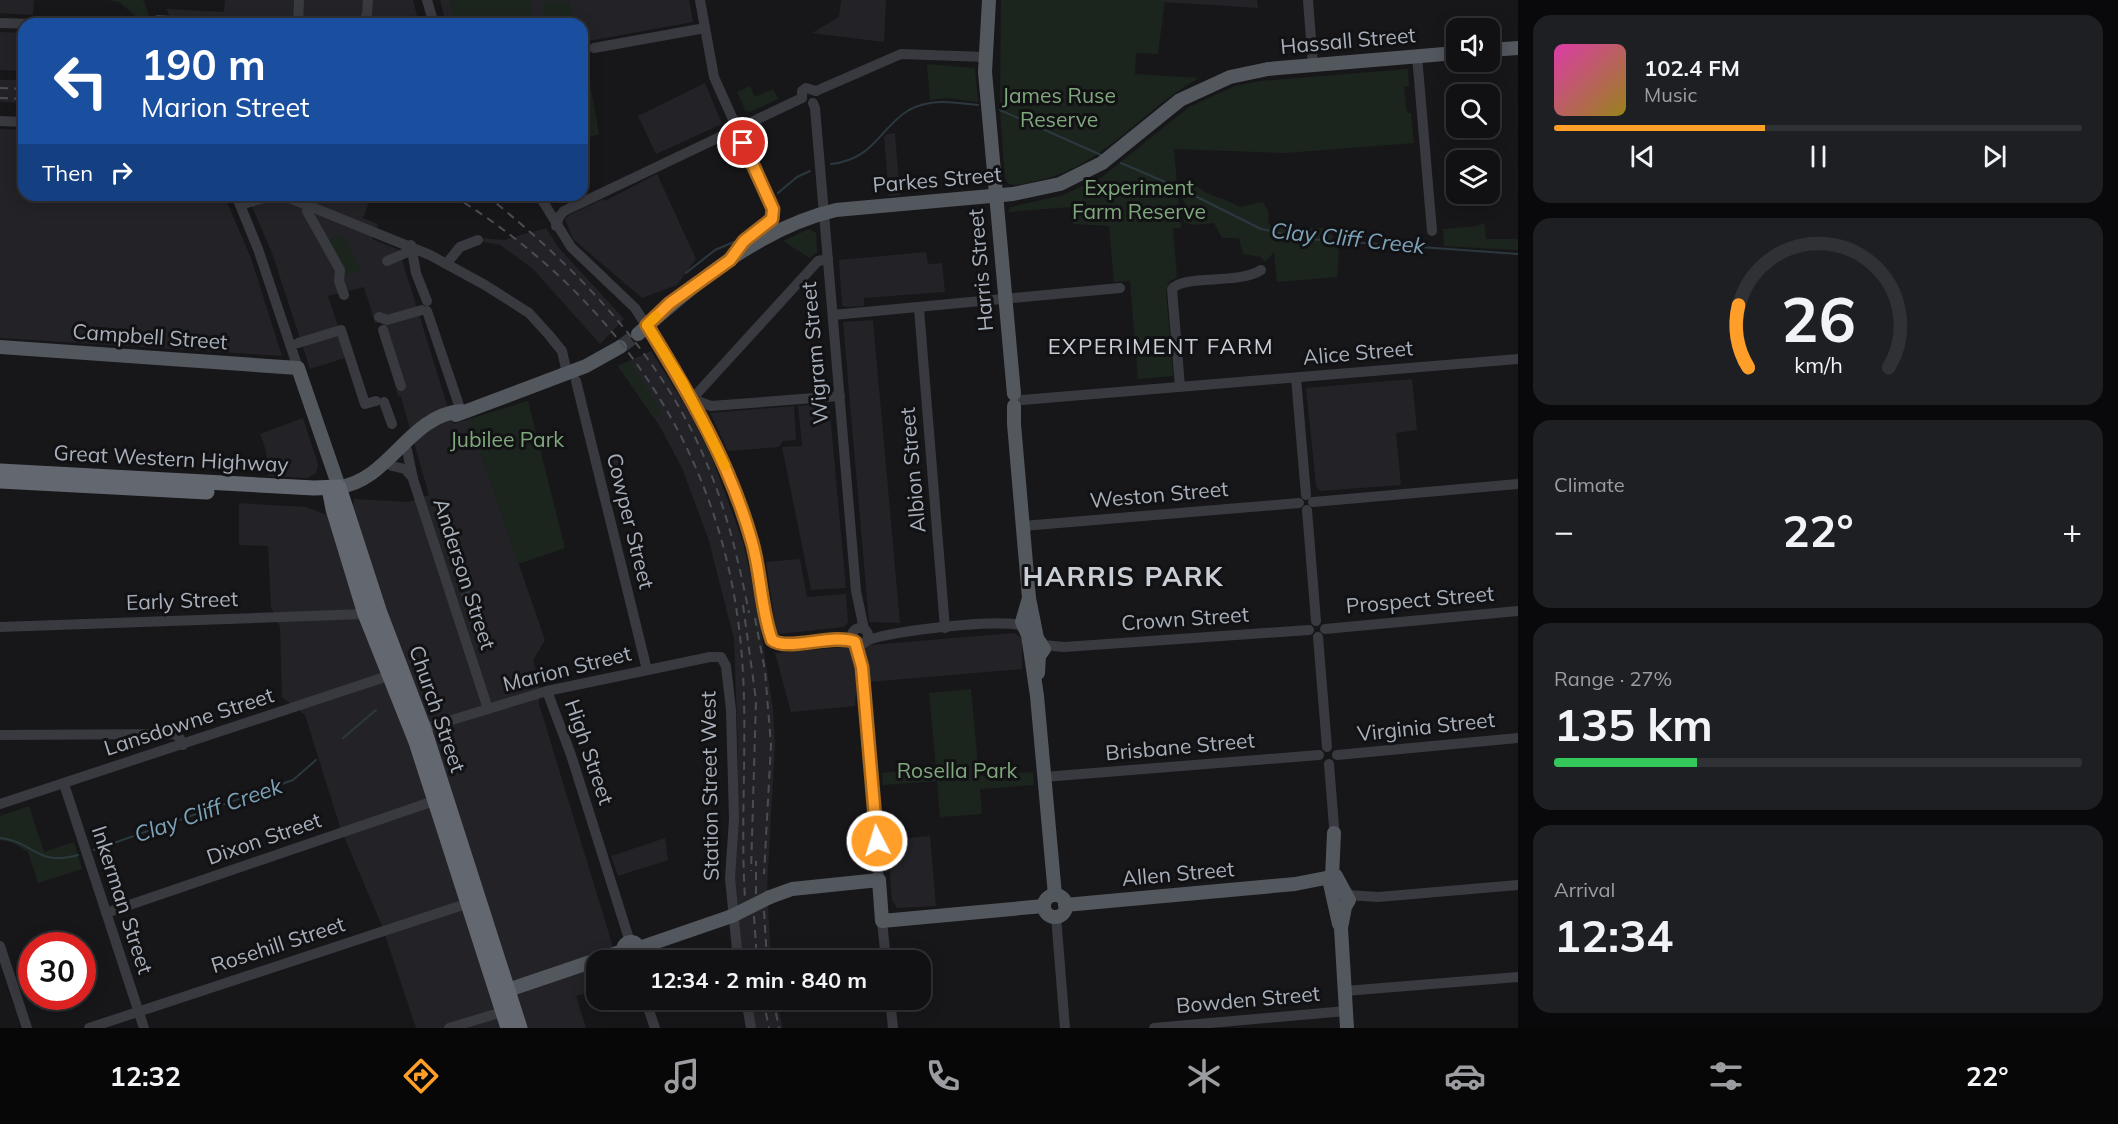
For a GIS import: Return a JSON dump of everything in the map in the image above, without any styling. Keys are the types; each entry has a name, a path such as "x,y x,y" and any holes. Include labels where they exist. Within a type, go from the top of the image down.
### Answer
{"highway":[{"name":"Great Western Highway","path":"0,471 332,493"},
{"name":"Great Western Highway","path":"0,481 332,493"},
{"name":"Church Street","path":"332,493 365,614 396,674 418,730 507,1009 508,1028"},
{"name":"Church Street","path":"332,493 380,613 396,674"},
{"name":"Church Street","path":"418,730 434,801 473,901"}],"main road":[{"name":"Harris Street","path":"989,0 986,57 1005,298 1017,400 1029,598 1026,620"},
{"path":"1500,49 1518,48"},
{"name":"Hassall Street","path":"1243,73 1446,54"},
{"name":"Parkes Street","path":"642,330 670,303 730,260 783,228 824,213 996,196 1048,188 1080,176 1102,163 1180,100 1218,81 1243,73"},
{"name":"Campbell Street","path":"0,347 298,368"},
{"path":"332,493 369,476 425,424 448,413 571,377 620,347"},
{"name":"Church Street","path":"298,368 310,405 311,423 332,493"},
{"path":"332,493 366,485 392,466 428,432 461,411"},
{"path":"1026,620 1037,638 1037,696 1044,777 1062,914 1056,916 1049,914 1044,906 1046,899 1060,900"},
{"path":"1334,833 1333,881 1343,903 1341,928 1347,1028"},
{"path":"638,950 732,916 784,891 879,880"},
{"name":"Wigram Street","path":"879,880 882,921"},
{"name":"Allen Street","path":"1060,900 1333,881"},
{"path":"882,921 1044,906"},
{"path":"507,1009 586,973"}],"street":[{"path":"298,18 299,0"},
{"path":"366,18 368,0"},
{"path":"427,0 432,18"},
{"path":"700,0 714,77 773,209 770,222 744,241 730,260"},
{"path":"1308,0 1313,65"},
{"path":"0,23 18,24"},
{"path":"594,48 705,28"},
{"path":"801,98 802,91 806,87 816,91 901,54 986,57"},
{"path":"1417,57 1432,231"},
{"path":"801,98 807,103 813,103 817,99 816,91"},
{"path":"588,200 801,98"},
{"name":"Wigram Street","path":"813,103 840,396 879,880"},
{"path":"0,121 18,122"},
{"name":"Church Street","path":"238,201 258,249 298,368"},
{"path":"301,201 310,204"},
{"path":"305,201 310,204"},
{"path":"542,201 556,226 578,254 636,308 642,330 692,399 719,449 753,544 773,642 781,644 1026,620"},
{"path":"556,226 561,213 585,201"},
{"path":"310,204 308,211 346,282"},
{"name":"Cowper Street","path":"310,204 409,251 425,253 447,263 529,314 558,345 571,377 647,670"},
{"path":"447,263 460,247 478,240"},
{"path":"387,261 409,251 423,306 461,411"},
{"path":"692,399 818,261 828,259"},
{"path":"340,270 339,281 344,295"},
{"path":"1180,387 1172,289 1182,283 1245,278 1261,270"},
{"path":"833,315 919,309 1005,298 1120,288"},
{"name":"Albion Street","path":"919,309 945,628"},
{"path":"298,343 341,330 365,404 380,401 392,424"},
{"path":"383,330 401,386"},
{"name":"Alice Street","path":"1017,400 1518,359"},
{"path":"1296,378 1306,502 1313,636 1322,633 1323,763 1334,762 1337,755 1333,748 1323,751"},
{"path":"692,399 711,406 840,396"},
{"name":"Anderson Street","path":"407,450 413,478 488,709"},
{"path":"392,466 405,470 413,478"},
{"name":"Weston Street","path":"1023,526 1518,484"},
{"name":"Prospect Street","path":"1322,633 1518,611"},
{"name":"Early Street","path":"0,627 365,614"},
{"name":"Crown Street","path":"1038,652 1064,647 1312,625"},
{"name":"Marion Street","path":"418,730 547,691 710,657 721,657"},
{"name":"Station Street West","path":"721,657 726,668 731,703 734,814 730,868 732,916 737,950"},
{"name":"Lansdowne Street","path":"0,804 396,674"},
{"name":"High Street","path":"547,691 550,711 607,886 614,897 631,950"},
{"path":"0,735 174,734 179,736 183,745"},
{"name":"Virginia Street","path":"1337,755 1518,738"},
{"name":"Brisbane Street","path":"1044,777 1323,751"},
{"path":"1329,764 1334,833"},
{"name":"Inkerman Street","path":"64,784 144,1028"},
{"name":"Dixon Street","path":"106,913 434,801"},
{"path":"1343,903 1378,897 1518,885"},
{"name":"Rosehill Street","path":"89,1028 473,901"},
{"path":"1056,916 1065,1028"},
{"name":"Wigram Street","path":"882,921 885,950"},
{"path":"0,946 27,1028"},
{"path":"1345,991 1518,977"},
{"path":"449,1028 507,1009"},
{"path":"649,1010 655,1028"},
{"path":"748,1010 751,1028"},
{"path":"891,1010 893,1028"},
{"name":"Bowden Street","path":"1154,1028 1346,1011"}],"shaded area":[{"path":"0,0 34,0 33,15 0,13"},
{"path":"225,0 413,0 418,18 171,18 166,9 224,12"},
{"path":"440,0 689,0 693,22 588,41 588,18 444,18"},
{"path":"841,0 886,0 884,42 812,33 839,17"},
{"path":"1165,0 1257,0 1258,8 1164,2"},
{"path":"0,32 18,33 18,71 0,70"},
{"path":"0,80 18,80 18,103 0,102"},
{"path":"705,83 722,124 656,154 638,116"},
{"path":"0,129 18,130 18,201 227,201 251,258 282,356 0,338"},
{"path":"895,133 900,195 889,196 884,137"},
{"path":"657,174 696,259 677,285 642,298 573,239 565,219 569,215 603,199 605,201"},
{"path":"250,201 370,201 363,218 378,224 372,239 399,250 453,424 469,419 545,640 533,660 540,685 539,704 614,950 586,950 586,993 576,996 586,1028 416,1028 382,926 340,827 305,715 282,697 280,627 271,607 268,546 239,545 239,503 306,507 324,514 353,504 354,499 408,502 429,495 401,397 398,396 396,390 404,388 382,322 375,323 364,287 328,296 348,357 310,369 272,253"},
{"path":"546,228 559,248 624,319 600,344 533,269 500,245 478,241 479,238 504,240"},
{"path":"926,252 928,264 942,263 945,292 864,298 864,306 846,307 842,305 839,260"},
{"path":"873,320 900,623 869,622 843,322"},
{"path":"651,351 695,421 711,455 743,542 756,599 773,709 775,744 767,889 770,950 741,950 734,904 738,751 734,638 709,541 682,468 659,425 618,366"},
{"path":"1412,379 1417,430 1396,433 1401,485 1320,491 1316,486 1306,388"},
{"path":"829,403 846,588 811,590 782,447 802,446 798,406"},
{"path":"794,406 796,440 783,441 779,447 728,451 710,413"},
{"path":"303,418 318,464 316,473 307,478 268,476 266,450 260,434"},
{"path":"622,455 625,466 621,467 628,494 617,497 607,457"},
{"path":"800,559 807,597 846,594 848,622 844,627 779,634 776,630 766,562"},
{"path":"1014,633 1022,638 1022,669 857,683 855,706 791,712 775,653"},
{"path":"930,836 936,906 897,908 892,900 887,840"},
{"path":"665,838 668,860 618,876 611,856"},
{"path":"752,1010 779,1010 783,1028 755,1028"}],"green space":[{"path":"108,0 143,0 150,18 138,18 119,2"},
{"path":"449,0 532,0 530,18 454,18"},
{"name":"James Ruse Reserve","path":"1001,0 1165,0 1158,54 1136,53 1135,74 1199,78 1178,91 1082,164 1036,181 1009,184 1005,179 1000,110"},
{"path":"544,1 569,2 573,17 543,18"},
{"path":"927,64 975,68 978,102 946,98 930,100"},
{"name":"Experiment Farm Reserve","path":"1408,69 1409,86 1404,87 1407,113 1411,113 1414,143 1285,153 1174,149 1181,228 1173,228 1177,277 1169,282 1166,291 1173,376 1138,379 1130,281 1114,282 1109,226 1073,224 1071,207 1008,212 1011,207 1063,195 1102,177 1189,107 1235,86 1260,81"},
{"path":"588,72 599,134 588,138"},
{"path":"750,86 755,97 773,89 778,99 750,112 745,110 737,92"},
{"path":"1194,182 1203,191 1239,207 1263,202 1269,213 1268,224 1279,228 1329,228 1339,252 1337,277 1277,282 1274,252 1265,262 1261,257 1243,254 1239,238 1222,238 1214,223 1193,225 1184,222 1185,203 1179,193"},
{"path":"1484,223 1486,239 1518,239 1518,250 1444,246 1443,229 1478,226"},
{"path":"809,229 816,233 817,252 810,258 783,241"},
{"path":"335,236 347,240 361,269 347,276 328,240"},
{"path":"629,361 663,413 654,418 618,366"},
{"name":"Jubilee Park","path":"528,401 565,548 518,564 469,419"},
{"name":"Rosella Park","path":"971,689 979,776 1033,772 1034,785 980,789 982,814 940,817 937,781 883,785 882,773 936,768 929,693"},
{"path":"29,806 44,852 74,842 82,869 38,883 28,852 13,843 0,840 0,816"}],"waterway":[{"name":"Clay Cliff Creek","path":"831,164 858,156 899,117 917,106 934,102 978,105"},
{"path":"1000,110 1101,155"},
{"name":"Clay Cliff Creek","path":"1121,163 1177,187 1261,229 1308,239 1518,254"},
{"name":"Clay Cliff Creek","path":"778,193 797,177 810,171"},
{"name":"Clay Cliff Creek","path":"686,273 715,250 734,242"},
{"name":"Clay Cliff Creek","path":"462,595 469,592"},
{"name":"Clay Cliff Creek","path":"343,738 376,710"},
{"name":"Clay Cliff Creek","path":"94,850 293,780 316,760"},
{"name":"Clay Cliff Creek","path":"0,838 11,840 53,858 78,855"}],"tunnel":[{"path":"620,347 638,334"}],"railway":[{"path":"0,88 18,89"},
{"path":"0,98 18,99"},
{"path":"461,201 512,237 566,283 614,334 655,390 688,451 714,516 732,585 742,658 745,899"},
{"path":"493,201 584,283 614,316 667,387 689,424 721,500 749,613"},
{"path":"743,605 756,700 751,871"},
{"path":"755,618 765,671 771,745 764,874"},
{"path":"756,861 756,894"},
{"path":"764,911 766,950"},
{"path":"754,916 756,950"},
{"path":"765,1010 769,1028"},
{"path":"775,1010 779,1028"}],"slow traffic":[{"path":"656,316 647,325 683,383 719,449 725,466"}],"district":[{"name":"EXPERIMENT FARM","path":"1161,346"},
{"name":"HARRIS PARK","path":"1123,577"}],"route":[{"path":"743,143 773,209 772,219 744,241 730,260 670,303 647,325 683,383 719,449 753,544 773,642 781,644 850,640 855,642 862,667 877,841"}]}
